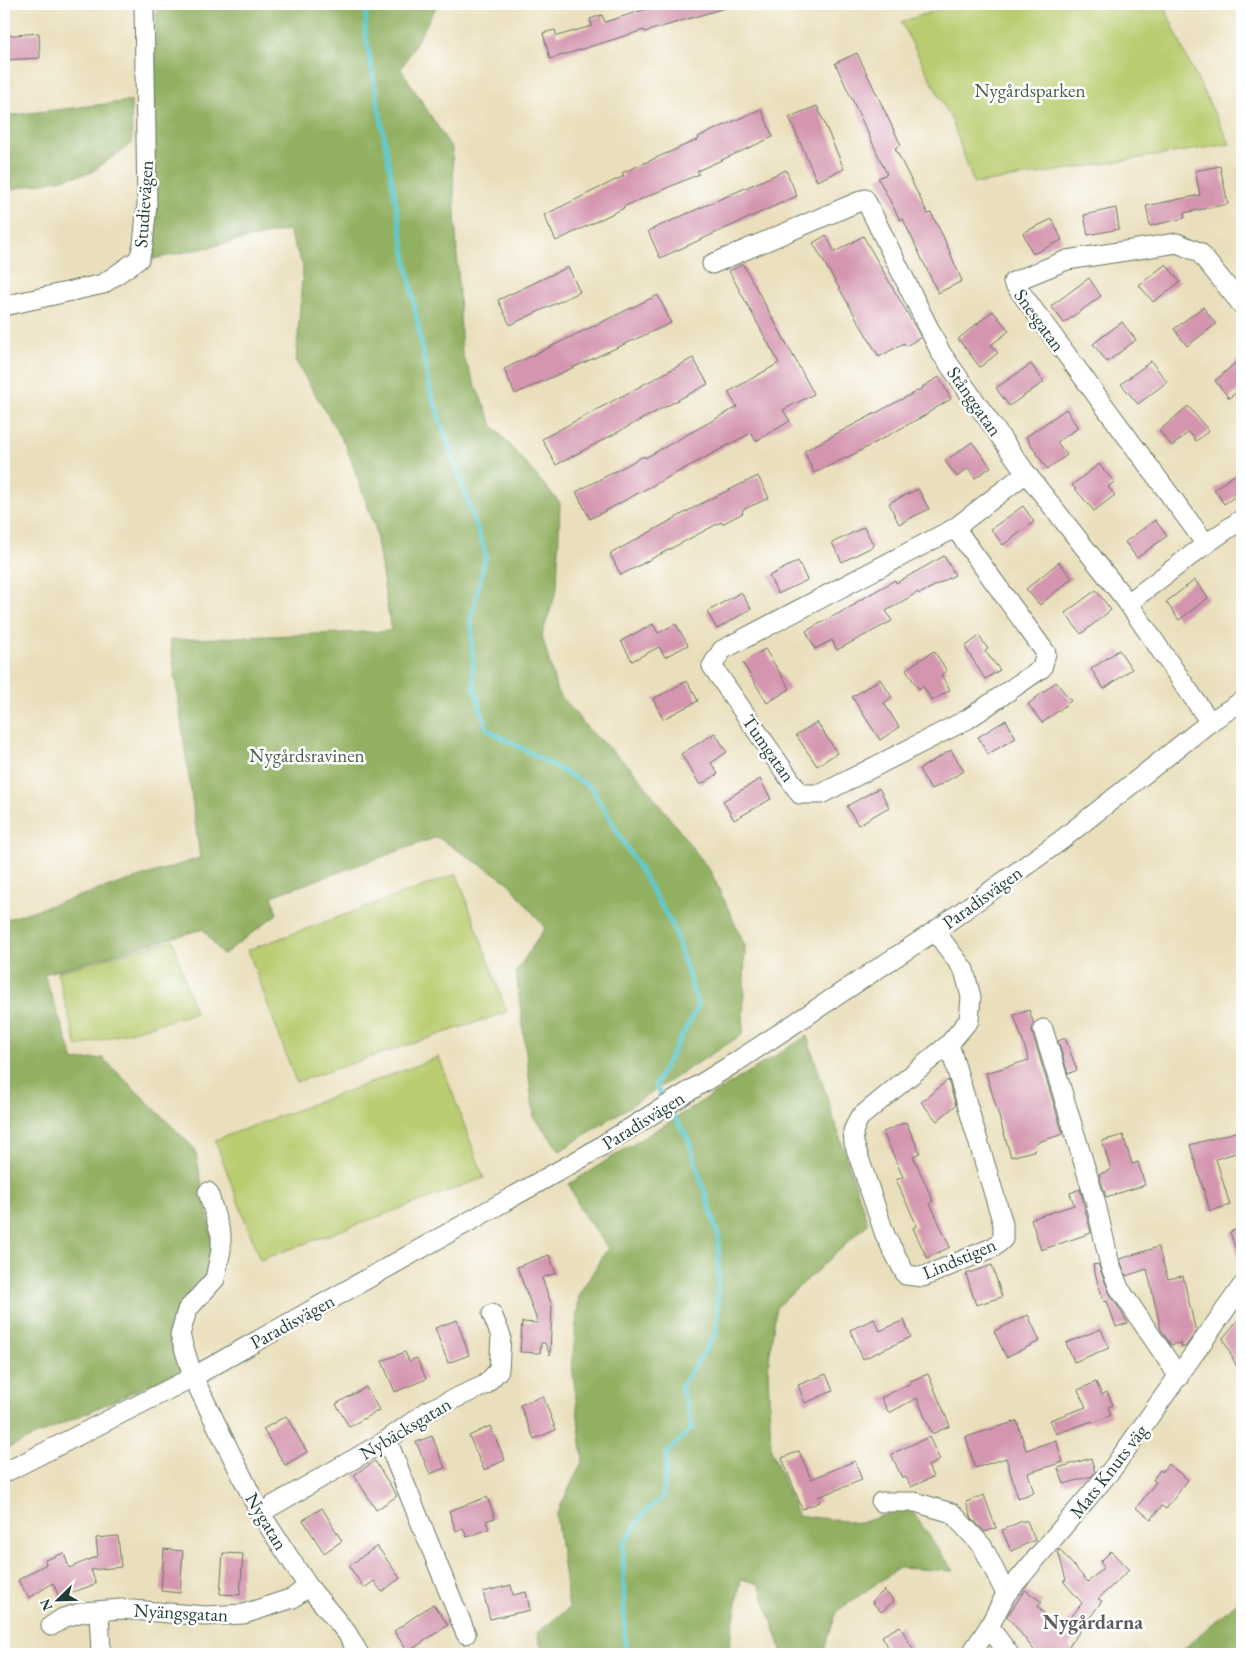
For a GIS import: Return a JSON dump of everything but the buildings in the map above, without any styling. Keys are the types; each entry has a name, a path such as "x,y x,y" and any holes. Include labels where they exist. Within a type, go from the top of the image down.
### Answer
{"street":[{"name":"Studievägen","path":"4,306 103,284 139,259 143,245 147,204 144,4"},
{"name":"Stånggatan","path":"712,264 865,198 941,353 1026,472 1128,603 1210,722"},
{"name":"Snesgatan","path":"1206,544 1013,282 1067,260 1177,243 1199,252 1242,305"},
{"name":"Tumgatan","path":"955,528 1046,653 1042,668 968,719 821,794 800,794 712,666 722,650 955,528 1026,472"},
{"path":"1128,603 1242,519"},
{"name":"Paradisvägen","path":"4,1473 193,1377 586,1155 736,1062 936,931 1060,841 1210,722 1242,701"},
{"name":"Lindstigen","path":"936,931 964,970 972,997 969,1020 948,1044 859,1118 853,1131 854,1143 885,1235 906,1275 923,1277 994,1247 1003,1239 1003,1224 948,1044"},
{"path":"1044,1029 1095,1200 1110,1265 1119,1288 1179,1377"},
{"name":"Nygatan","path":"208,1192 221,1235 221,1250 215,1279 187,1310 180,1335 193,1377 260,1513 308,1586 347,1633 359,1654"},
{"name":"Mats Knuts väg","path":"971,1654 989,1627 1006,1594 1114,1468 1242,1286"},
{"name":"Nybäcksgatan","path":"260,1513 386,1440 429,1410 485,1385 499,1370 500,1336 492,1314"},
{"path":"386,1440 466,1634"},
{"path":"881,1502 914,1502 952,1513 984,1547 1006,1594"},
{"name":"Nyängsgatan","path":"51,1626 63,1618 83,1612 122,1609 205,1616 244,1614 293,1598 308,1586"},
{"path":"99,1611 101,1654"},
{"path":"989,1627 1009,1654"}],"green space":[{"name":"Nygårdsravinen","path":"157,4 438,4 401,69 452,149 462,354 493,426 560,503 557,589 542,635 557,691 588,729 634,771 711,872 745,946 743,1034 560,1151 534,1117 516,972 545,928 508,882 437,837 272,896 277,914 223,955 203,929 44,974 74,1061 103,1058 195,1149 213,1242 202,1284 171,1327 184,1369 4,1450 4,920 200,858 170,640 391,631 375,527 346,446 296,362 303,266 288,230 153,259 153,97"},
{"name":"Nygårdsparken","path":"956,4 1163,4 1190,65 1230,144 974,184 952,121 901,22"},
{"path":"131,101 132,143 90,173 4,191 4,116"},
{"path":"457,874 507,1012 296,1082 248,950"},
{"path":"173,940 195,1013 77,1047 57,972"},
{"path":"807,1036 868,1224 776,1308 768,1368 771,1449 797,1515 860,1523 909,1507 954,1571 899,1568 837,1611 824,1650 815,1654 783,1654 759,1584 741,1579 728,1654 543,1654 537,1633 569,1608 556,1515 583,1460 572,1365 579,1294 608,1248 581,1211 569,1184"},
{"path":"439,1057 484,1178 260,1260 215,1140"},
{"path":"1242,1597 1242,1654 1178,1654"}],"waterway":[{"path":"367,4 365,31 429,387 486,555 471,618 474,687 487,729 591,787 673,926 698,1006 655,1085 665,1102"},
{"path":"629,1654 625,1649 623,1545 644,1513 663,1497 667,1453 693,1427 681,1387 717,1332 719,1238 688,1138 669,1109"}],"district":[{"name":"Nygårdarna","path":"1093,1622"}]}
